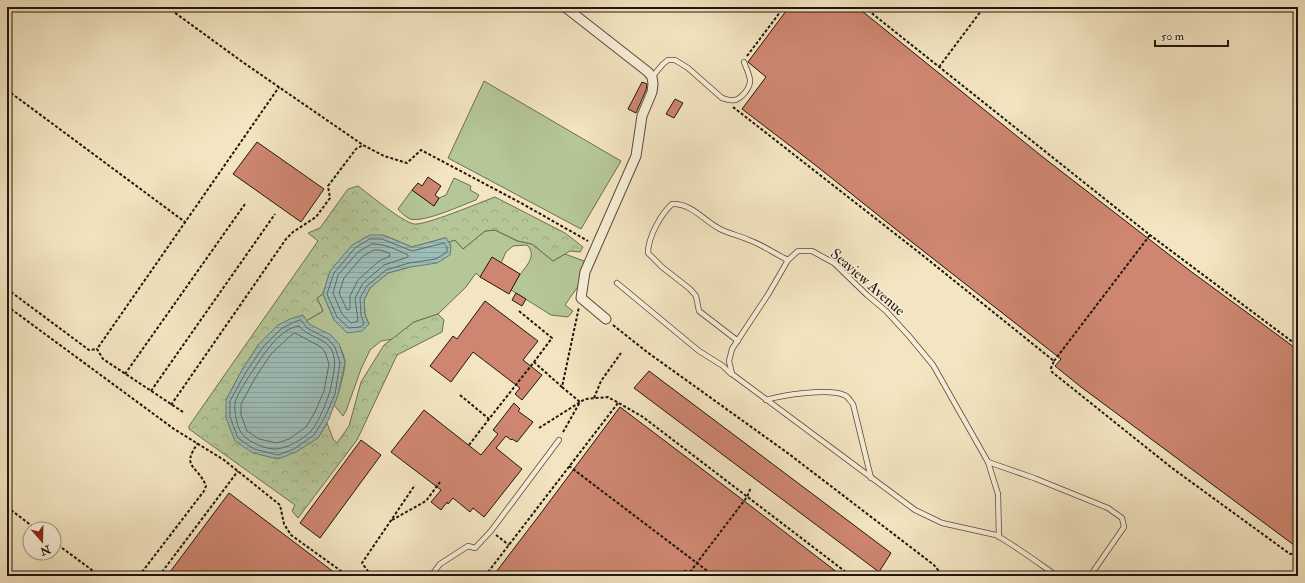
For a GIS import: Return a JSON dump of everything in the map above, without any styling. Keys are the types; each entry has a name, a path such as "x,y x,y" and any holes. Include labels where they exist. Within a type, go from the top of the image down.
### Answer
{"street":[{"path":"565,7 648,72 652,77 653,84 652,92 642,116 636,156 585,272 581,298 606,319"}],"lane":[{"path":"652,77 668,60 675,60 688,68 722,98 735,100 742,96 749,87 750,80 744,62"},
{"path":"738,340 699,311 696,296 690,289 648,253 648,244 665,211 672,204 681,203 718,228 751,240 788,260"},
{"name":"Seaview Avenue","path":"732,374 729,361 732,349 769,293 788,260 798,250 812,251 834,263 886,311 933,365 988,462 998,494 999,537"},
{"path":"617,282 699,351 723,366 766,400 915,510 942,524 996,535 1057,576"},
{"path":"766,400 776,397 831,392 845,395 853,404 871,478"},
{"path":"431,576 440,564 468,546 475,548 490,531 559,440"},
{"path":"988,462 1028,475 1073,493 1108,508 1122,518 1124,527 1090,576"}],"path":[{"path":"167,7 244,63 362,145 384,156 406,163 421,150 521,203 596,246"},
{"path":"744,62 784,7"},
{"path":"864,7 1150,235 1298,346"},
{"path":"939,67 984,7"},
{"path":"7,289 89,350 97,349 279,86"},
{"path":"7,90 185,222"},
{"path":"722,98 1054,361"},
{"path":"171,405 286,240 293,232 316,217 330,198 328,186 356,149 362,145"},
{"path":"125,374 244,204"},
{"path":"151,391 275,214"},
{"path":"1150,235 1054,361 1051,368 1052,372 1172,468 1290,554 1298,553"},
{"path":"562,387 581,298"},
{"path":"7,306 174,429 224,460 280,504 284,524 291,535 348,576"},
{"path":"469,445 552,338 519,311"},
{"path":"606,319 647,352 789,454 934,565 940,576"},
{"path":"97,349 103,359 183,412"},
{"path":"594,398 601,381 621,353"},
{"path":"534,362 580,402"},
{"path":"460,395 489,419"},
{"path":"539,428 585,399 608,397 643,417 851,576"},
{"path":"559,440 580,402"},
{"path":"485,576 618,403"},
{"path":"139,576 204,491 206,486 190,461 190,456 198,443"},
{"path":"569,466 714,576"},
{"path":"159,576 238,471"},
{"path":"391,521 426,501 440,482"},
{"path":"369,576 370,574 362,563 414,484"},
{"path":"686,576 747,497 751,487"},
{"path":"7,507 25,521"},
{"path":"490,531 509,545"},
{"path":"62,548 100,576"}],"green space":[{"path":"484,81 621,161 581,229 448,158"},
{"path":"454,178 471,186 470,190 479,195 476,200 433,216 416,220 408,218 398,209 412,190 434,206 439,198 446,195"},
{"path":"358,186 401,218 414,224 420,224 440,218 495,197 565,233 583,247 580,252 570,251 553,261 532,244 518,241 495,230 485,231 463,249 455,240 449,242 445,238 412,247 383,235 330,271 323,294 317,298 323,311 306,321 302,315 259,344 242,370 226,400 318,438 327,423 333,439 337,443 349,426 361,382 384,345 414,322 438,314 444,320 442,332 397,355 357,440 298,518 292,511 295,505 189,429 189,426 318,241 308,233 320,228 348,189"},
{"path":"495,230 517,241 532,244 553,261 565,254 584,261 581,282 565,305 573,311 568,317 551,315 511,290 531,257 530,249 527,245 513,246 506,252 501,263 480,277 476,273 466,287 438,314 414,322 393,339 381,341 370,350 343,416 334,405 345,366 342,351 336,340 330,335 311,326 306,321 323,311 317,298 323,294 334,320 369,324 365,315 364,300 370,288 388,273 410,267 451,246 449,242 455,240 463,249 485,231"}],"water":[{"path":"370,235 383,235 412,247 445,238 449,242 451,250 450,255 437,263 410,267 388,273 370,288 364,300 365,315 369,324 362,331 347,333 334,320 323,294 330,271 352,245"},
{"path":"303,315 309,324 331,335 339,344 345,362 338,395 329,419 318,438 296,452 278,459 253,453 235,441 226,418 226,400 242,370 259,344 278,325"}],"building":[{"path":"789,7 857,7 1044,158 1189,270 1298,350 1298,548 1081,387 1055,366 1061,359 742,109 766,77 748,62"},
{"path":"642,82 647,84 646,90 636,113 628,109"},
{"path":"675,99 683,103 674,118 666,114"},
{"path":"257,142 324,189 301,222 233,174"},
{"path":"428,177 441,186 435,195 439,198 434,206 412,190 418,183 422,186"},
{"path":"492,257 520,274 509,294 480,277"},
{"path":"516,293 526,299 522,306 512,300"},
{"path":"485,301 538,341 523,360 542,375 522,400 515,394 520,388 473,352 451,382 430,366 453,336 457,339"},
{"path":"649,371 891,553 879,572 634,388"},
{"path":"514,403 520,409 518,411 533,422 517,442 506,436 496,448 522,469 484,517 473,508 470,512 453,498 448,504 447,502 441,510 431,502 441,490 391,452 424,410 481,455 498,434 493,430"},
{"path":"620,407 842,576 693,576 685,570 679,576 493,576"},
{"path":"361,440 381,455 320,538 300,523"},
{"path":"229,493 339,576 167,576"}]}
